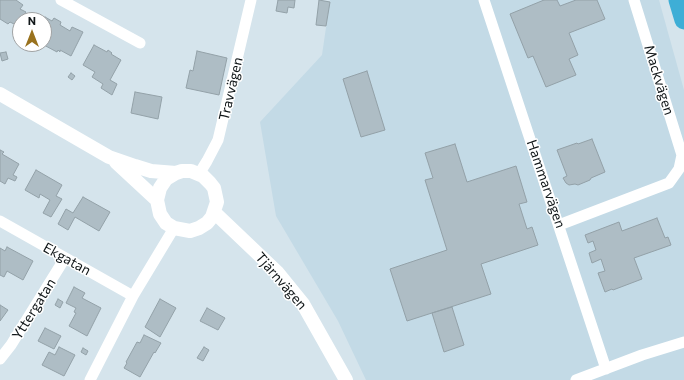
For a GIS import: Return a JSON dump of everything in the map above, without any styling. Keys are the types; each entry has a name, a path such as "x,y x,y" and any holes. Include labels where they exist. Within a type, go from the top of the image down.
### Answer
{"highway":[{"path":"678,0 684,20"}],"street":[{"path":"61,0 140,43"},
{"name":"Travvägen","path":"199,174 218,140 251,0"},
{"name":"Hammarvägen","path":"484,0 606,369"},
{"name":"Mackvägen","path":"559,225 669,183 679,169 682,155 634,0"},
{"path":"0,94 109,157 151,171 176,173 185,171 199,174 208,180 214,188 217,202 214,212 207,223 190,231 174,228 166,223 160,214 157,200 158,194 166,179 176,173"},
{"path":"109,157 157,200"},
{"name":"Tjärnvägen","path":"214,212 277,272 304,304 346,380"},
{"name":"Ekgatan","path":"0,221 133,296"},
{"path":"90,380 133,296 174,228"},
{"name":"Yttergatan","path":"0,358 11,346 65,258"},
{"path":"576,380 642,355 684,342"}],"shaded area":[{"path":"330,0 659,0 684,90 684,380 366,380 338,321 276,216 260,122 322,55"}],"building":[{"path":"0,0 16,0 23,5 20,9 26,12 12,12 12,23 10,22 8,24 0,19"},
{"path":"278,0 295,0 294,8 288,7 287,13 276,11"},
{"path":"319,0 330,2 326,26 316,25"},
{"path":"544,0 557,0 560,6 576,0 597,0 605,19 569,33 578,55 569,59 576,75 546,87 533,56 528,58 510,14"},
{"path":"54,18 61,22 60,25 70,31 72,27 83,32 71,56 60,50 60,52 58,50 57,52 52,49 52,21"},
{"path":"94,45 107,52 108,50 112,53 111,54 121,60 110,80 117,84 112,95 101,88 103,84 92,77 95,72 83,65"},
{"path":"197,51 227,58 219,95 186,88 190,70 193,71"},
{"path":"6,52 8,59 2,61 0,53"},
{"path":"367,71 385,130 361,137 343,79"},
{"path":"71,73 75,76 72,80 68,77"},
{"path":"135,92 162,97 158,119 131,113"},
{"path":"592,139 605,172 578,185 569,185 563,178 567,176 557,150"},
{"path":"455,144 467,182 516,166 527,202 519,204 527,229 532,227 538,245 481,264 491,294 407,321 390,269 447,250 425,180 433,178 425,153"},
{"path":"0,150 4,152 2,154 19,164 13,175 17,177 15,181 8,178 5,184 0,181"},
{"path":"36,170 62,185 56,196 62,199 51,217 43,213 50,200 40,194 39,198 25,190"},
{"path":"83,197 110,212 99,231 75,217 68,230 58,224 66,209 73,213"},
{"path":"657,218 665,238 668,237 671,245 634,258 642,279 605,292 598,273 605,271 601,259 592,263 589,253 596,250 593,241 588,243 585,235 619,222 622,231"},
{"path":"7,247 33,261 23,280 7,271 4,277 0,275 0,248 5,251"},
{"path":"74,287 85,293 82,298 101,308 87,336 69,326 76,313 74,312 76,308 66,303"},
{"path":"58,299 63,302 60,308 55,305"},
{"path":"160,299 176,308 160,337 145,327"},
{"path":"0,305 8,310 0,321"},
{"path":"452,307 464,345 444,352 432,313"},
{"path":"207,308 225,318 218,330 200,321"},
{"path":"45,328 61,336 54,349 38,341"},
{"path":"144,335 161,343 155,353 154,352 140,377 124,368 137,342 140,343"},
{"path":"59,347 75,355 64,376 42,365 49,352 55,355"},
{"path":"204,347 209,350 203,361 197,358"},
{"path":"83,348 88,351 86,355 81,352"}]}
